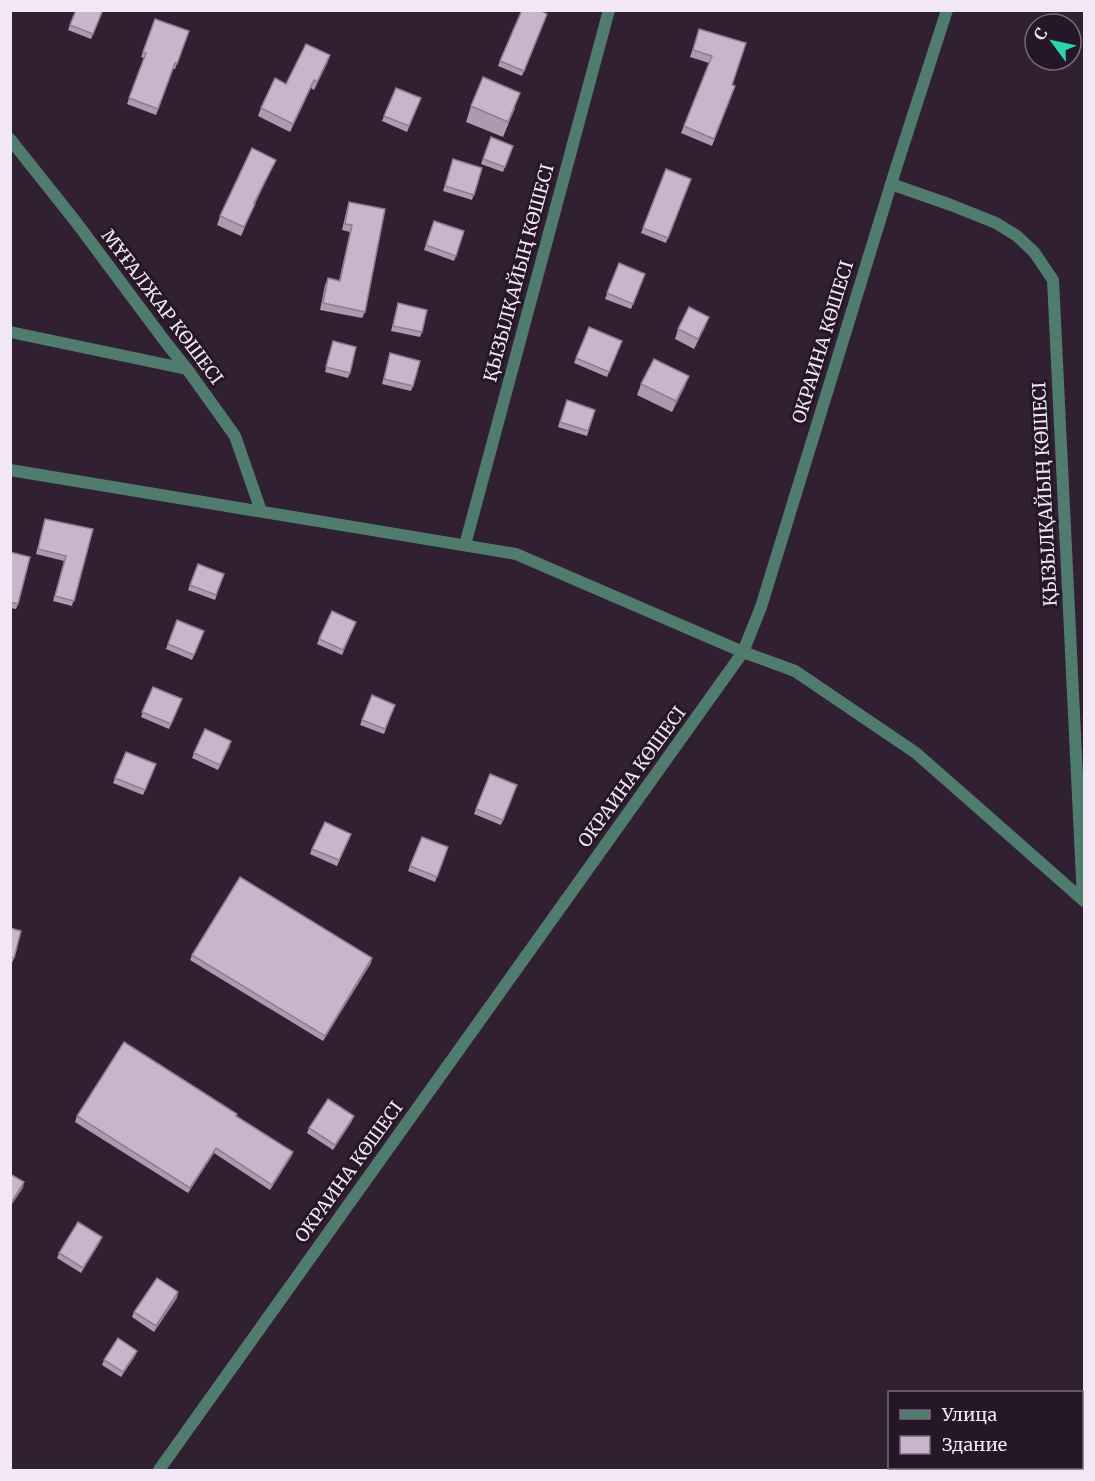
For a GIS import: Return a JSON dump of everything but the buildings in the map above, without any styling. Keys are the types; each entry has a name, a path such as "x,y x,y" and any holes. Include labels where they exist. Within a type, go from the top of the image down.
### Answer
{"street":[{"name":"ҚЫЗЫЛҚАЙЫҢ КӨШЕСІ","path":"465,545 609,10"},
{"name":"ОКРАИНА КӨШЕСІ","path":"159,1470 743,652 761,607 947,10"},
{"name":"МҰҒАЛЖАР КӨШЕСІ","path":"10,139 76,222 236,436 261,511"},
{"name":"ҚЫЗЫЛҚАЙЫҢ КӨШЕСІ","path":"891,184 969,212 1010,231 1034,252 1053,280 1084,901"},
{"path":"10,332 187,369"},
{"path":"10,470 516,554 743,652 795,671 916,753 1084,901"}]}
